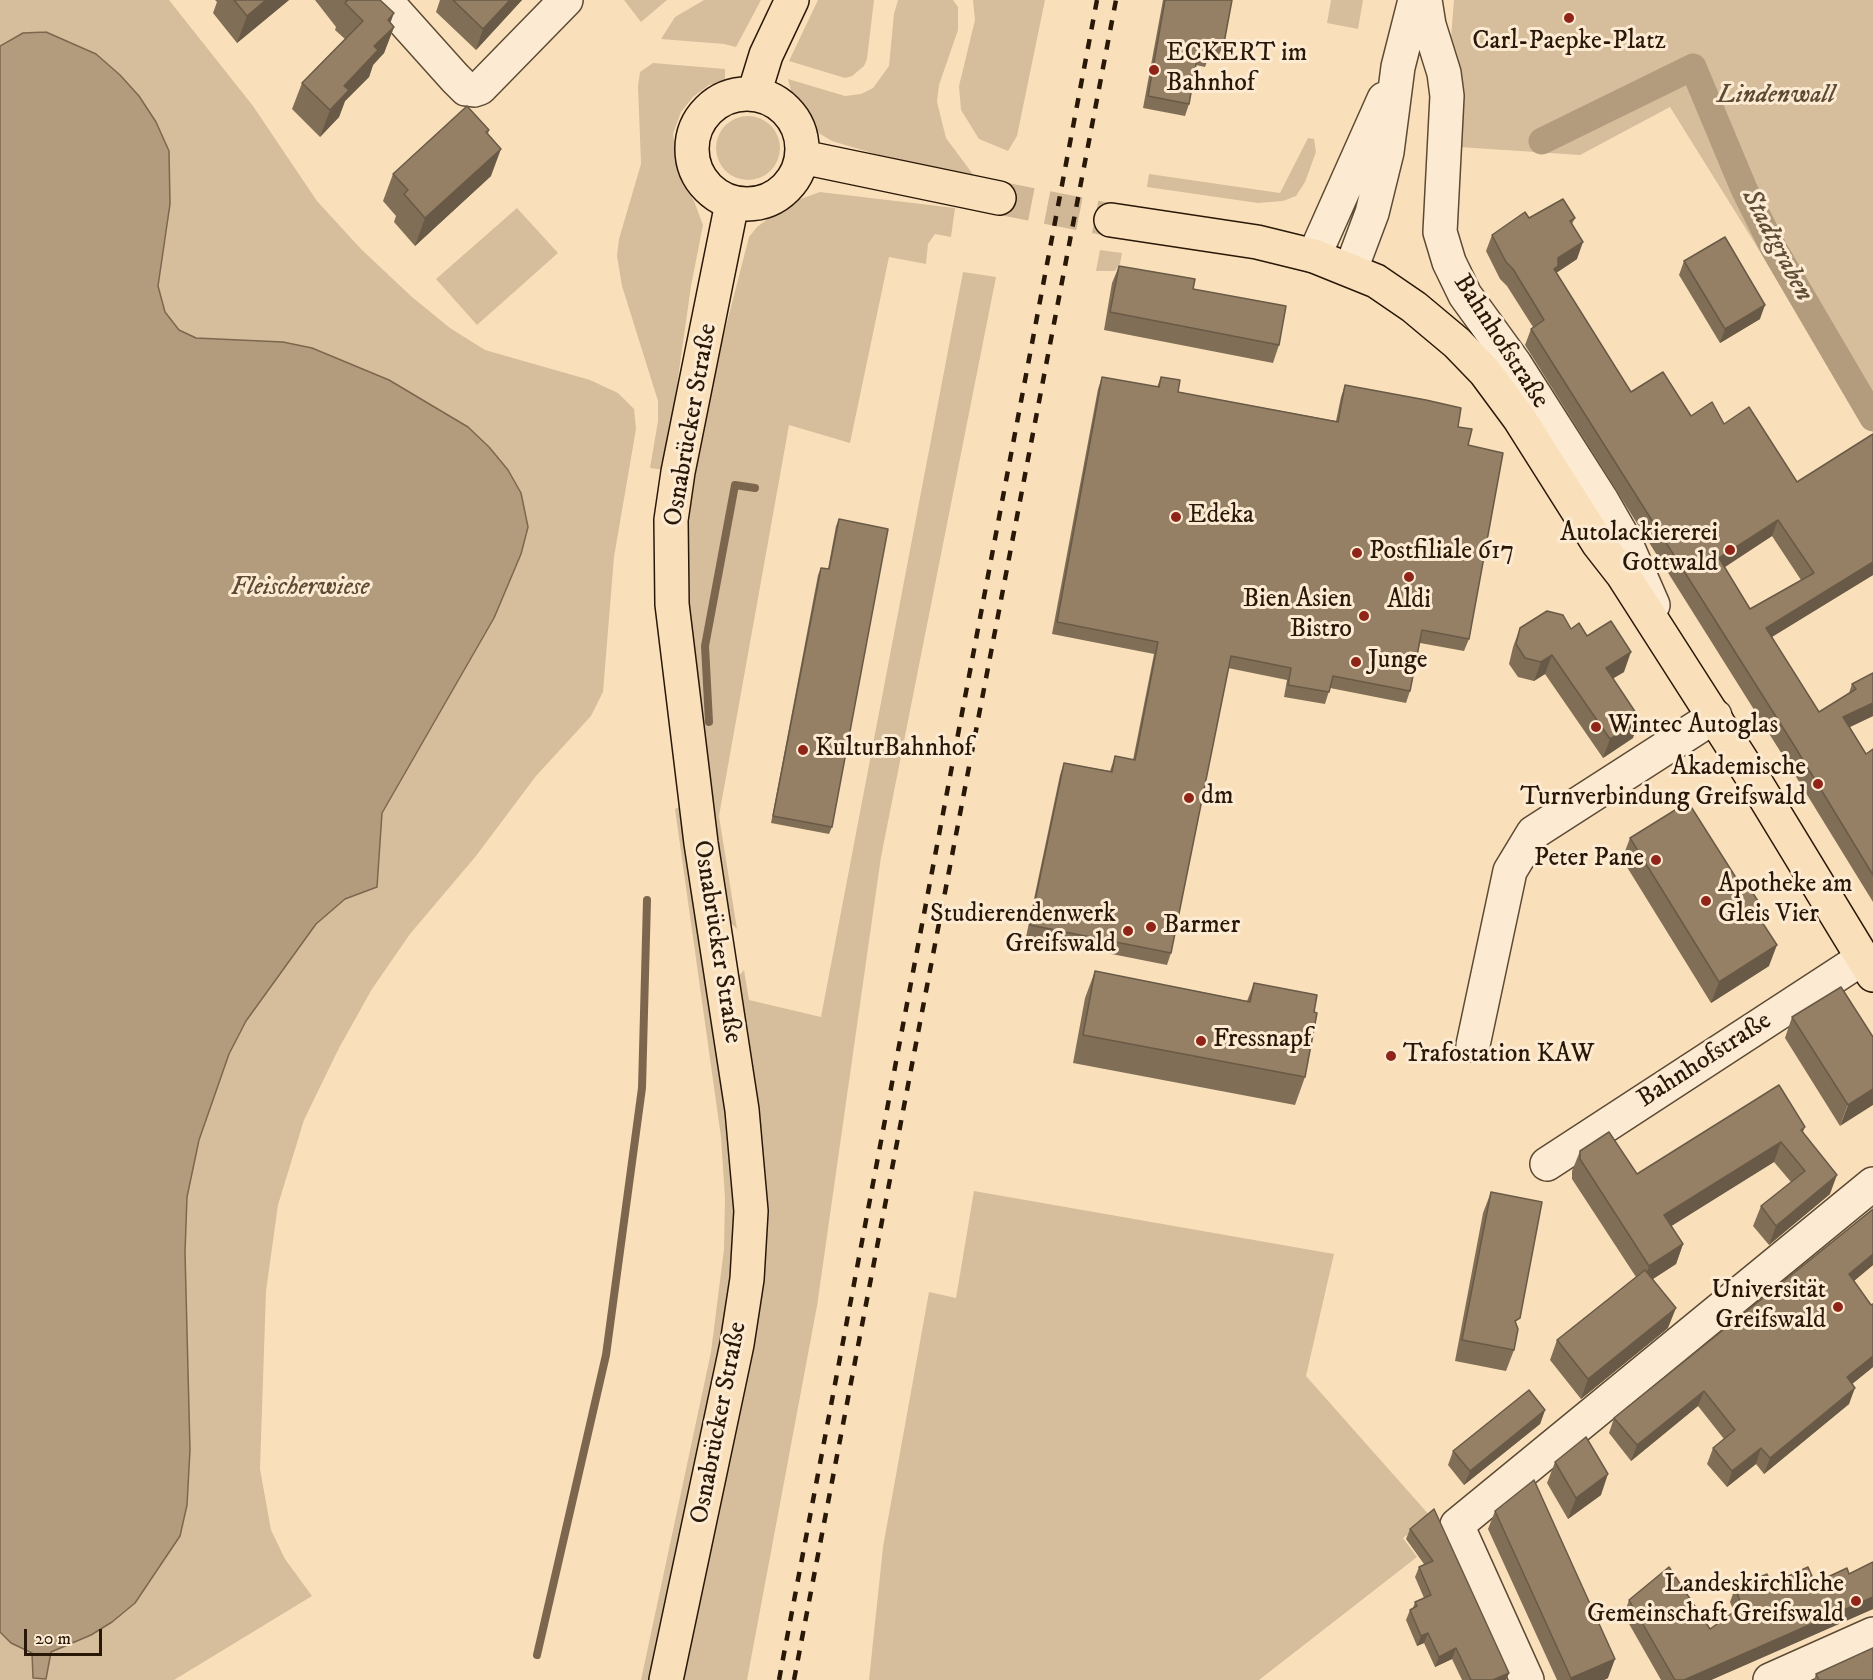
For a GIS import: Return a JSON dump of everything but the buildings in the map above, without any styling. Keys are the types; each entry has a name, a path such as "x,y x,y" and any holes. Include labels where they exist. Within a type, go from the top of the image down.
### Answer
{"main road":[{"path":"754,93 766,55 792,0"},
{"path":"754,93 774,100 787,111 797,125 802,157 795,176 784,190 759,202 732,203 715,194 702,181 693,164 691,145 696,127 706,111 721,99 754,93"},
{"path":"802,157 999,198"},
{"name":"Osnabrücker Straße","path":"666,1680 737,1344 747,1279 751,1211 742,1110 701,843 672,604 671,520 678,472 732,203"},
{"name":"Bahnhofstraße","path":"1111,220 1257,242 1314,256 1351,269 1376,281 1414,307 1457,343 1485,372 1519,418 1598,543 1676,656 1868,967"}],"street":[{"path":"385,0 455,78 466,89 474,90 480,88 566,0"},
{"path":"1351,269 1372,213 1387,153 1398,67 1415,0"},
{"name":"Bahnhofstraße","path":"1425,0 1429,25 1444,73 1447,96 1440,232 1449,262 1465,295 1515,364 1625,541 1676,656"},
{"path":"1314,256 1398,67"},
{"path":"1473,1045 1510,871 1533,833 1715,716"},
{"name":"Bahnhofstraße","path":"1547,1164 1868,967"},
{"path":"1527,1680 1457,1526 1873,1184"},
{"path":"1770,1680 1873,1635"}],"green space":[{"name":"Fleischerwiese","path":"0,0 169,0 253,106 317,201 361,249 412,297 450,328 485,350 590,380 618,393 634,409 636,429 614,557 603,692 591,716 536,776 476,856 410,934 372,989 339,1048 304,1120 278,1205 266,1291 260,1469 271,1530 285,1559 312,1596 174,1680 0,1680"},
{"path":"624,0 667,0 641,22"},
{"path":"704,0 761,0 736,47 661,39 675,17"},
{"path":"818,0 874,0 867,59 864,66 852,76 845,78 789,61"},
{"path":"898,0 953,0 958,7 958,30 939,85 937,102 946,138 975,177 875,154 832,141 817,132 791,91 788,79 845,96 861,94 873,88 889,66 894,14"},
{"path":"973,0 1045,0 1017,136 1008,151 979,139 961,110 959,86 975,20"},
{"path":"1331,0 1363,0 1358,29 1327,23"},
{"name":"Lindenwall","path":"1454,0 1873,0 1873,433 1670,107 1580,155 1459,147 1458,64 1451,38"},
{"path":"653,63 725,69 725,82 709,85 693,97 681,112 673,134 682,183 694,201 703,225 691,286 665,470 650,468 658,421 658,401 622,286 617,256 619,239 641,164 638,86 640,72"},
{"path":"742,116 754,116 771,125 778,136 780,148 778,160 771,171 754,180 742,180 730,175 721,166 716,154 716,142 721,130 730,121"},
{"path":"1308,138 1314,139 1316,152 1305,182 1296,196 1283,201 1258,203 1147,187 1149,174 1280,193"},
{"path":"820,192 955,208 951,237 935,234 928,244 926,264 889,257 850,443 789,425 719,816 737,929 728,920 688,614 686,559 690,508 710,388 749,237 757,227 789,203"},
{"path":"517,208 558,253 477,325 436,279"},
{"path":"1100,250 1122,253 1120,264 1115,271 1096,271"},
{"path":"963,272 996,277 881,857 817,1306 747,1680 679,1680 750,1356 735,981 744,970 749,1000 821,1017"},
{"path":"685,804 730,1113 736,1232 733,1288 652,1680 641,1680 711,1352 724,1249 725,1198 721,1137 675,809"},
{"path":"974,1191 1334,1254 1306,1376 1431,1517 1403,1538 1417,1557 1259,1680 869,1680 883,1547 929,1292 956,1298"}],"shaded area":[{"name":"Fleischerwiese","path":"46,32 96,54 120,75 139,96 156,122 169,151 170,204 158,286 165,312 179,330 196,338 283,342 312,348 389,380 468,427 489,447 508,470 521,493 528,527 521,554 494,618 382,813 377,887 345,899 316,924 246,1021 229,1054 199,1140 187,1197 185,1252 190,1450 187,1505 180,1536 135,1603 112,1622 91,1635 51,1652 46,1679 33,1678 32,1653 11,1643 0,1632 0,46 23,33"}],"waterway":[{"name":"Stadtgraben","path":"1542,141 1693,67 1744,189 1774,249 1873,418"},
{"path":"709,722 705,646 735,485 755,488"},
{"path":"537,1655 606,1355 642,1088 647,900"}],"tunnel":[{"path":"999,198 1111,220"}],"railway":[{"path":"779,1680 1097,0"},
{"path":"794,1680 1116,0"}],"place":[{"name":"Carl-Paepke-Platz","path":"1569,18"},
{"name":"ECKERT im Bahnhof","path":"1154,70"},
{"name":"Edeka","path":"1176,517"},
{"name":"Autolackiererei Gottwald","path":"1730,550"},
{"name":"Postfiliale 617","path":"1357,553"},
{"name":"Aldi","path":"1409,577"},
{"name":"Bien Asien Bistro","path":"1364,616"},
{"name":"Junge","path":"1356,662"},
{"name":"Wintec Autoglas","path":"1596,727"},
{"name":"KulturBahnhof","path":"803,750"},
{"name":"Akademische Turnverbindung Greifswald","path":"1818,784"},
{"name":"dm","path":"1189,798"},
{"name":"Peter Pane","path":"1656,860"},
{"name":"Apotheke am Gleis Vier","path":"1706,901"},
{"name":"Barmer","path":"1151,927"},
{"name":"Studierendenwerk Greifswald","path":"1128,931"},
{"name":"Fressnapf","path":"1201,1041"},
{"name":"Trafostation KAW","path":"1391,1056"},
{"name":"Universität Greifswald","path":"1838,1307"},
{"name":"Landeskirchliche Gemeinschaft Greifswald","path":"1856,1601"}]}
